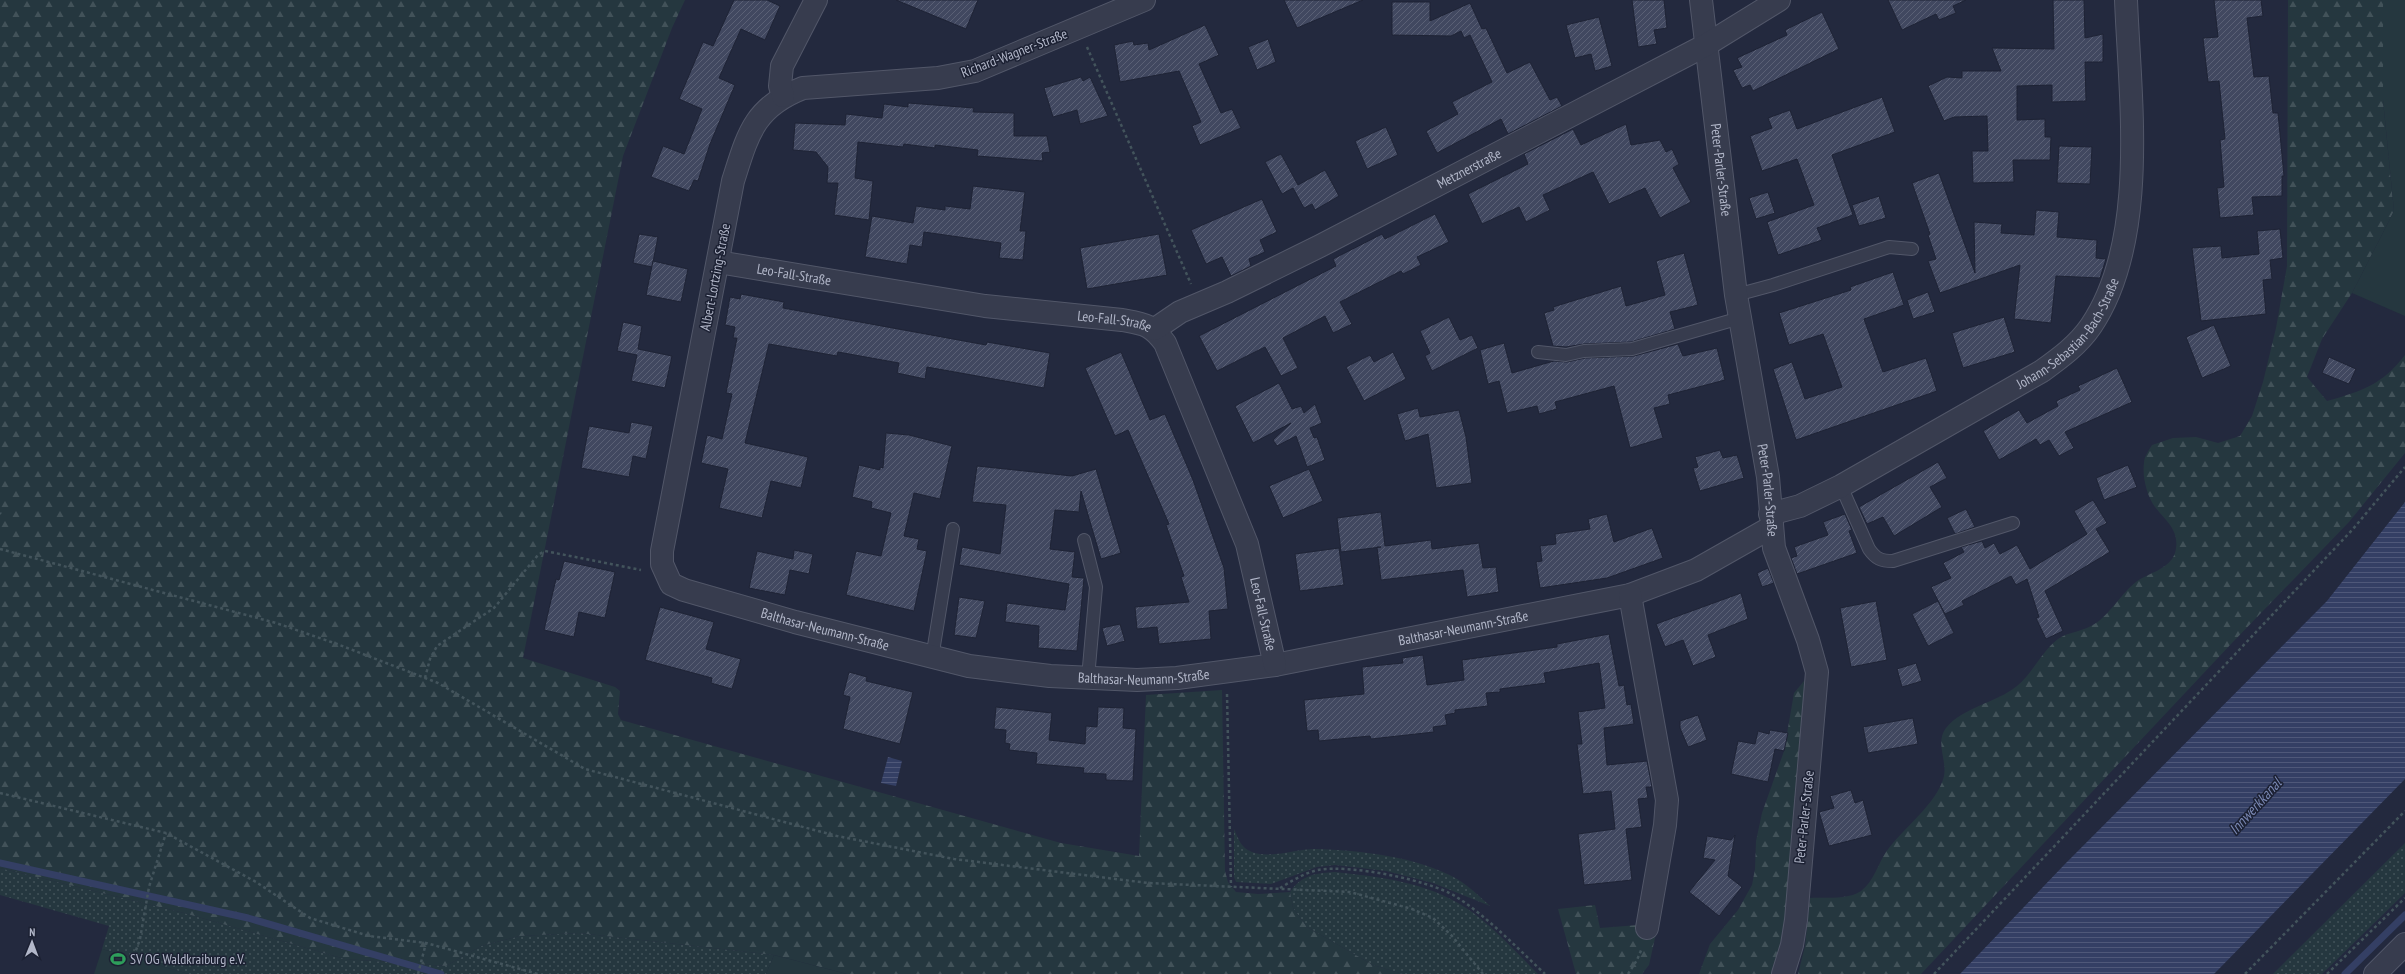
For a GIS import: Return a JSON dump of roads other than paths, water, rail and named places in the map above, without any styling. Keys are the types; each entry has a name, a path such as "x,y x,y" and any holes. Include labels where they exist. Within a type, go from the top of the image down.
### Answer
{"street":[{"path":"783,96 780,86 782,66 816,0"},
{"name":"Richard-Wagner-Straße","path":"783,96 803,88 824,85 957,75 975,71 1144,0"},
{"name":"Peter-Parler-Straße","path":"1701,0 1736,295 1768,477 1770,521 1774,548 1808,640 1816,672 1796,920 1792,945 1783,974"},
{"name":"Metznerstraße","path":"1155,329 1180,312 1227,292 1320,246 1706,45 1779,0"},
{"name":"Johann-Sebastian-Bach-Straße","path":"1770,521 1841,486 2042,371 2080,340 2097,316 2110,288 2123,248 2127,226 2131,158 2126,0"},
{"name":"Albert-Lortzing-Straße","path":"666,576 662,551 733,181 741,155 752,129 765,109 783,96"},
{"name":"Leo-Fall-Straße","path":"718,262 985,306 1134,322 1155,329 1170,357 1247,544 1275,665"},
{"name":"Balthasar-Neumann-Straße","path":"666,576 671,584 684,590 932,658 1009,672 1137,680 1226,673 1275,665 1630,595 1696,570 1770,521"},
{"path":"1630,595 1667,800 1665,825 1647,928"},
{"path":"2376,974 2405,944"}],"lane":[{"path":"1736,295 1773,285 1889,247 1912,249"},
{"path":"1538,352 1566,355 1584,351 1632,349 1740,318"},
{"path":"1841,486 1869,550 1874,556 1882,561 1893,561 2013,523"},
{"path":"932,658 954,529"},
{"path":"1084,540 1096,587 1088,678"}],"water":[{"name":"Innwerkkanal","path":"2405,502 2405,779 2214,974 1960,974 2064,865 2327,601"},
{"path":"888,757 902,761 896,786 881,783"}],"waterway":[{"path":"0,863 248,918 441,974"},
{"path":"2345,974 2405,915"}],"place":[{"name":"SV OG Waldkraiburg e.V.","path":"118,959"}]}
